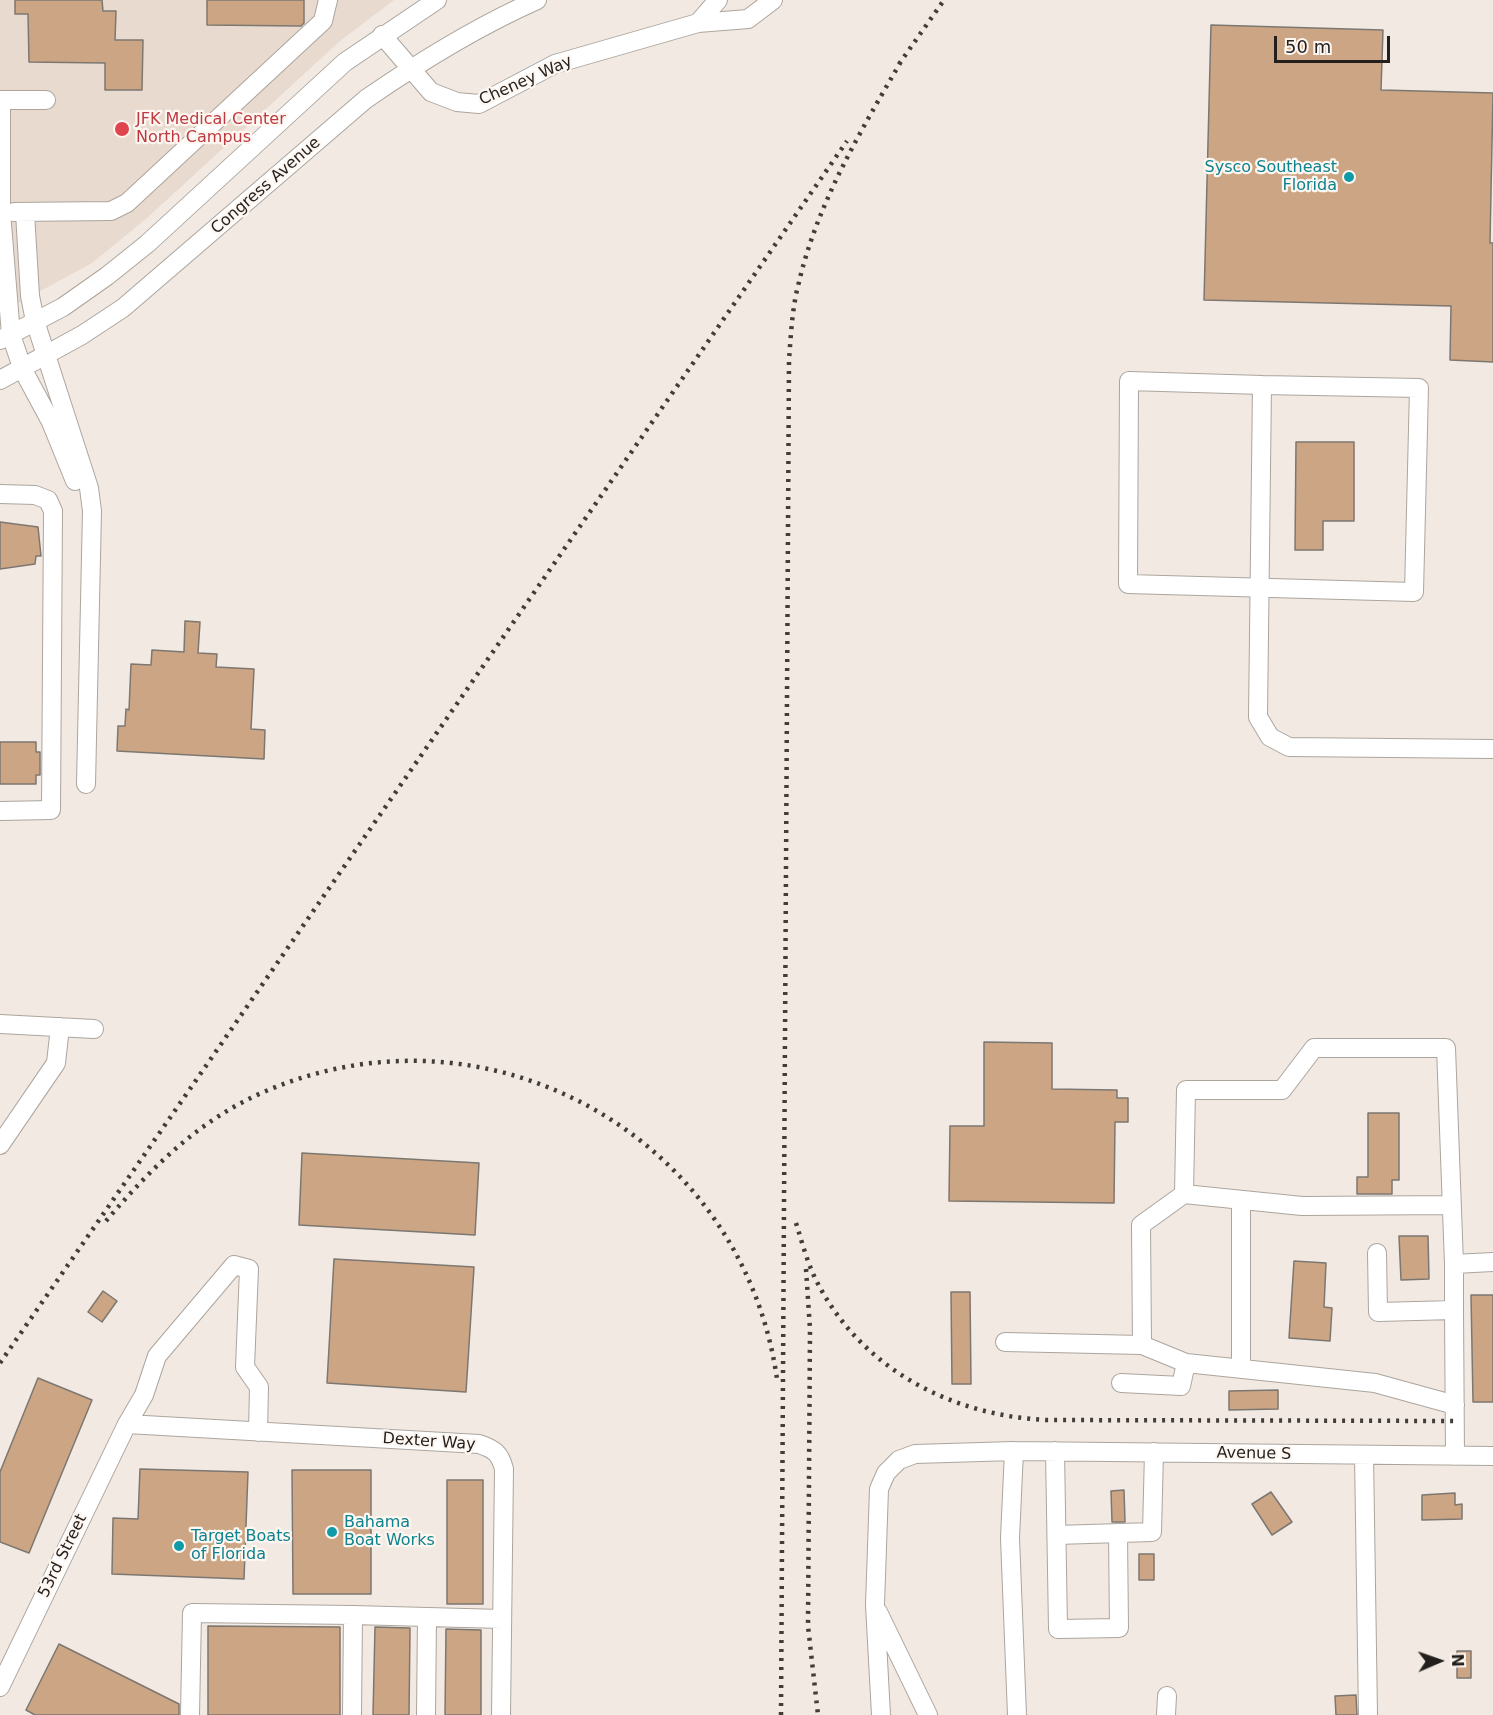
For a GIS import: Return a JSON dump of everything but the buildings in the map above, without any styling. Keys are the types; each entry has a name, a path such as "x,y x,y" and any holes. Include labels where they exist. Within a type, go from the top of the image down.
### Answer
{"street":[{"path":"0,212 111,211 127,203 323,21 328,0"},
{"path":"5,337 63,307 147,244 345,62 437,0"},
{"name":"Congress Avenue","path":"0,380 23,370 131,301 366,99 455,40 537,0"},
{"path":"698,23 718,0"},
{"name":"Cheney Way","path":"382,36 430,92 457,102 479,104 555,64 698,23 748,19 772,0"},
{"path":"46,100 1,100 0,212 5,337 51,422 80,494 92,511"},
{"path":"25,213 30,296 35,321 89,488 92,511 86,784"},
{"path":"1129,381 1419,388 1414,592 1261,588 1128,584 1129,381"},
{"path":"1262,385 1261,588 1257,677 1258,717 1270,737 1289,747 1493,749"},
{"path":"0,494 34,495 48,500 53,511 51,810 0,811"},
{"path":"0,1024 94,1029"},
{"path":"0,1145 56,1063 60,1027"},
{"path":"1184,1194 1186,1090 1282,1090 1314,1048 1446,1048 1454,1264 1455,1456"},
{"path":"1142,1345 1141,1225 1184,1194 1302,1206 1452,1205"},
{"path":"1241,1200 1241,1369"},
{"path":"1377,1253 1378,1312 1454,1310"},
{"path":"1454,1264 1493,1262"},
{"name":"53rd Street","path":"0,1687 127,1424 144,1395 157,1356 234,1265 249,1269 245,1367 259,1387 258,1432"},
{"path":"1005,1342 1142,1345 1186,1363 1375,1383 1455,1405"},
{"path":"1121,1383 1181,1386 1186,1363"},
{"name":"Dexter Way","path":"127,1424 479,1444 494,1448 501,1457 504,1469 501,1715"},
{"path":"1014,1451 1010,1538 1017,1715"},
{"name":"Avenue S","path":"881,1715 875,1605 879,1490 886,1473 899,1460 915,1454 1014,1451 1493,1456"},
{"path":"1055,1451 1058,1629 1119,1628 1118,1533"},
{"path":"1057,1534 1152,1532 1154,1452"},
{"path":"1364,1455 1368,1715"},
{"path":"875,1605 928,1715"},
{"path":"190,1715 192,1612 502,1619"},
{"path":"352,1616 352,1715"},
{"path":"426,1715 427,1617"},
{"path":"1166,1715 1167,1696"}],"shaded area":[{"name":"JFK Medical Center North Campus","path":"0,0 394,0 340,41 147,218 92,263 0,313"}],"railway":[{"path":"899,64 944,0"},
{"path":"781,1715 790,340 793,311 807,252 829,194 903,58"},
{"path":"0,1363 847,141"},
{"path":"106,1221 159,1164 198,1130 242,1102 266,1091 351,1066 436,1062 517,1076 593,1109 659,1157 714,1219 754,1293 777,1379"},
{"path":"796,1223 816,1280 835,1311 857,1338 883,1362 912,1382 943,1397 977,1409 1047,1420 1455,1421"},
{"path":"806,1269 810,1329 808,1626 818,1715"}],"place":[{"name":"JFK Medical Center North Campus","path":"122,129"},
{"name":"Sysco Southeast Florida","path":"1349,177"},
{"name":"Bahama Boat Works","path":"332,1532"},
{"name":"Target Boats of Florida","path":"179,1546"}]}
